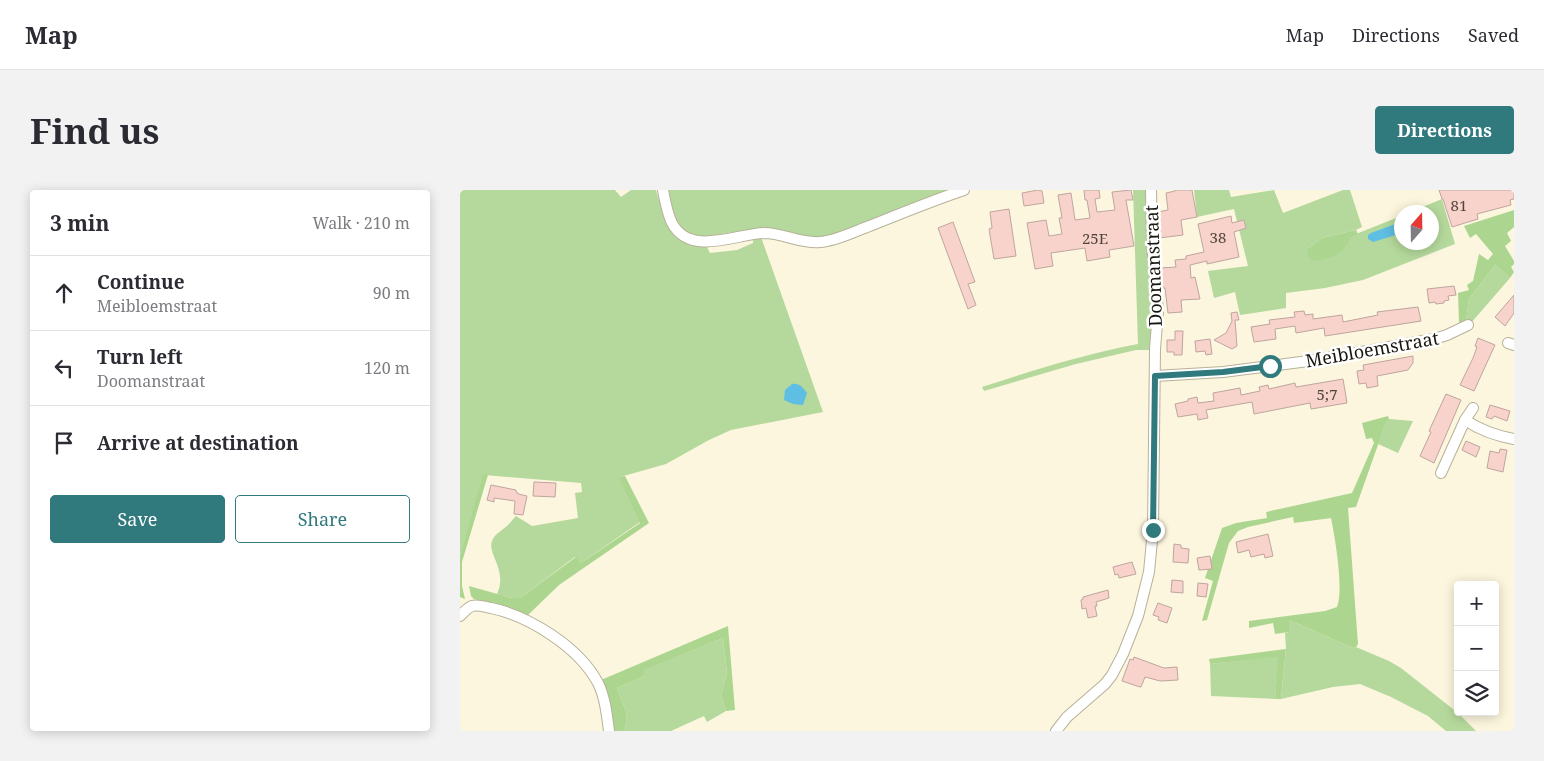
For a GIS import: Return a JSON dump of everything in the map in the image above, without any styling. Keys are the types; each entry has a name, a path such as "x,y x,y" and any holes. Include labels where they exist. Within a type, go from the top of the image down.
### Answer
{"street":[{"path":"663,190 673,224 688,239 700,242 711,242 764,233 815,242 832,240 964,190"},
{"name":"Doomanstraat","path":"1056,731 1067,717 1105,684 1112,675 1123,654 1138,616 1149,572 1155,349 1158,311 1152,243 1151,190"},
{"name":"Meibloemstraat","path":"1155,376 1223,372 1316,360 1434,339 1468,326"},
{"path":"1441,473 1472,408"},
{"path":"1465,420 1475,427 1514,439"},
{"path":"460,616 469,608 479,606 535,624 549,633 572,652 590,671 598,684 604,701 609,731"}],"green space":[{"path":"460,190 615,190 621,197 631,190 656,190 669,224 678,236 686,242 707,247 710,253 737,250 753,243 753,238 761,237 823,412 731,430 666,464 620,477 640,522 581,563 575,557 520,598 497,594 500,577 491,546 495,536 516,516 532,526 578,518 575,493 582,492 581,483 484,475 460,555"},
{"path":"668,190 952,190 835,236 810,238 759,228 701,237 691,235 685,232 679,224"},
{"path":"1133,190 1148,190 1153,308 1151,350 1136,350 1076,364 984,391 982,387 1040,369 1138,344"},
{"path":"1194,190 1229,190 1231,197 1274,190 1283,213 1343,190 1350,190 1362,227 1322,238 1307,249 1329,257 1344,249 1351,236 1394,219 1394,250 1439,250 1439,205 1427,205 1442,199 1455,244 1363,280 1325,288 1286,293 1286,308 1240,315 1235,292 1214,298 1208,271 1248,266 1234,209 1197,217"},
{"path":"1514,210 1514,227 1507,233 1511,241 1505,246 1514,261 1511,267 1514,272 1510,278 1495,265 1469,299 1466,321 1459,324 1458,293 1469,290 1467,285 1473,281 1479,254 1488,260 1493,254 1476,234 1470,238 1464,226"},
{"path":"1356,230 1358,234 1350,239 1345,248 1336,255 1316,261 1310,259 1307,255 1307,249 1322,238"},
{"path":"1495,265 1510,278 1471,323 1466,321 1469,299"},
{"path":"1388,416 1389,419 1385,425 1356,507 1348,508 1358,644 1356,647 1353,648 1289,620 1289,632 1275,634 1273,623 1249,628 1249,621 1325,611 1337,607 1340,588 1337,550 1331,518 1294,523 1293,517 1238,531 1229,543 1207,620 1202,621 1213,581 1205,578 1222,528 1236,523 1267,518 1266,512 1352,493 1374,443 1372,438 1366,439 1362,423"},
{"path":"1389,419 1413,421 1398,453 1378,444"},
{"path":"483,475 488,475 462,562 462,586 465,599 460,597 460,555"},
{"path":"625,476 649,523 559,585 526,617 495,604 474,599 471,596 469,586 512,598 520,598 576,557 581,563 640,523 619,477"},
{"path":"1289,620 1353,648 1356,647 1389,661 1401,668 1454,710 1454,716 1461,716 1476,731 1446,731 1428,716 1360,684 1333,687 1281,699 1286,649 1285,633 1289,632"},
{"path":"728,626 735,710 726,711 721,695 727,673 723,638 644,670 645,676 617,688 627,714 625,731 612,731 601,680"},
{"path":"723,638 727,673 721,695 726,711 707,722 704,716 671,731 625,731 627,714 617,688 645,676 643,670"},
{"path":"1286,649 1281,699 1275,699 1278,657 1210,664 1209,659"},
{"path":"1279,656 1275,699 1211,696 1210,664"}],"water":[{"path":"1394,224 1394,236 1373,242 1368,239 1368,235"},
{"path":"792,384 799,385 807,393 803,405 793,404 784,400 785,390"}],"building":[{"path":"1084,190 1099,190 1100,198 1095,199 1097,212 1115,210 1112,192 1131,190 1133,200 1126,200 1134,246 1109,250 1110,257 1087,261 1085,248 1051,253 1053,266 1035,269 1027,223 1046,220 1049,236 1062,234 1059,218 1062,218 1058,195 1071,193 1075,220 1090,218"},
{"path":"1175,190 1192,190 1197,217 1181,220 1183,235 1159,238 1158,212 1168,210 1166,193"},
{"path":"1439,190 1514,190 1514,199 1510,200 1511,205 1477,214 1478,219 1452,227"},
{"path":"1042,191 1044,203 1024,206 1022,193"},
{"path":"1009,209 1016,256 994,259 989,229 992,228 990,212"},
{"path":"1231,216 1232,223 1244,220 1246,228 1234,232 1239,257 1207,264 1207,261 1190,265 1191,278 1195,277 1200,299 1181,300 1182,312 1168,313 1161,268 1176,267 1175,260 1186,259 1186,256 1204,252 1198,224"},
{"path":"953,222 975,282 968,284 976,305 968,309 938,228"},
{"path":"1454,286 1456,295 1448,296 1449,300 1444,301 1444,303 1429,303 1427,289"},
{"path":"1514,295 1514,313 1505,326 1495,317"},
{"path":"1418,307 1421,321 1325,336 1324,328 1296,333 1295,326 1275,329 1276,339 1254,342 1251,327 1270,324 1269,320 1295,317 1294,312 1304,311 1305,315 1313,314 1313,319 1342,315 1343,322 1378,315 1377,312"},
{"path":"1237,312 1239,320 1235,320 1237,346 1232,349 1214,340 1226,333 1232,321 1231,313"},
{"path":"1175,331 1183,331 1182,355 1174,355 1174,352 1167,352 1167,340 1175,340"},
{"path":"1478,338 1495,345 1474,391 1460,385 1473,358"},
{"path":"1210,339 1212,354 1206,355 1205,351 1196,352 1195,341"},
{"path":"1413,356 1413,363 1408,370 1377,376 1378,386 1367,388 1366,383 1359,384 1357,371 1364,370 1363,365"},
{"path":"1343,379 1347,403 1311,409 1310,403 1254,414 1252,402 1206,410 1208,418 1198,420 1197,414 1178,417 1175,404 1197,397 1198,403 1214,401 1213,393 1240,388 1241,395 1260,391 1259,387 1268,385 1269,389 1295,383 1296,387"},
{"path":"1446,394 1461,400 1434,463 1420,456"},
{"path":"1490,405 1510,411 1507,421 1494,416 1492,419 1486,417"},
{"path":"1466,441 1480,447 1476,457 1462,450"},
{"path":"1500,449 1507,450 1503,472 1487,468 1490,451 1499,453"},
{"path":"534,482 556,483 555,497 533,496"},
{"path":"491,485 516,490 518,494 527,496 523,515 514,514 515,501 494,498 494,502 487,500"},
{"path":"1268,534 1273,556 1265,558 1264,554 1251,557 1249,550 1238,553 1236,542"},
{"path":"1174,544 1181,545 1181,548 1189,549 1188,563 1173,562"},
{"path":"1210,556 1212,569 1199,570 1197,558"},
{"path":"1132,562 1136,574 1119,578 1118,574 1115,575 1113,567"},
{"path":"1172,580 1183,581 1183,593 1171,592"},
{"path":"1198,583 1208,584 1206,597 1197,596"},
{"path":"1108,590 1109,598 1096,602 1097,616 1088,618 1086,608 1082,609 1081,600 1083,597"},
{"path":"1158,603 1172,608 1167,623 1158,620 1159,617 1153,615"},
{"path":"1134,657 1164,668 1177,667 1178,680 1160,681 1145,677 1141,687 1122,681 1130,659 1133,660"}],"route":[{"path":"1153,530 1155,376 1223,372 1270,366"}]}
